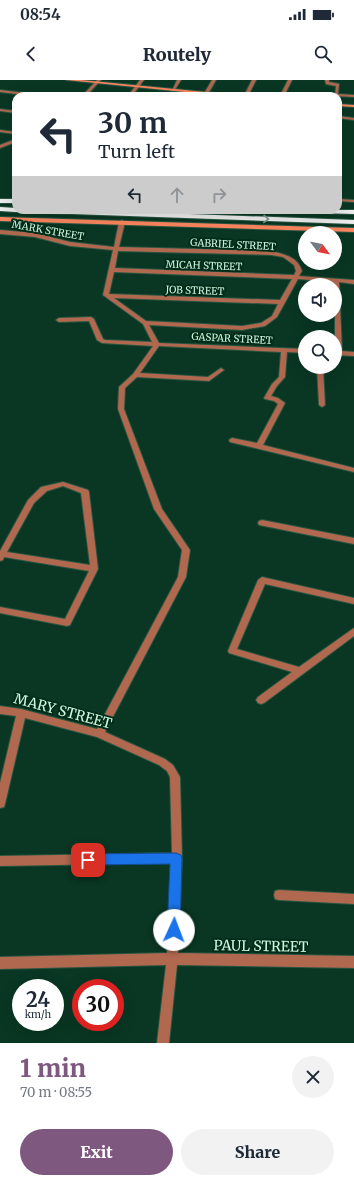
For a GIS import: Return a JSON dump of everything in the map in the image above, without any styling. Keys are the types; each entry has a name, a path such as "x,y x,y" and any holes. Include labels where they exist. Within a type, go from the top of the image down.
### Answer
{"highway":[{"path":"0,201 12,201"},
{"path":"0,209 12,210"},
{"path":"342,212 354,212"},
{"path":"129,214 354,222"}],"main road":[{"path":"68,80 98,81 196,92"},
{"path":"342,104 354,106"},
{"path":"0,219 354,230"}],"street":[{"path":"133,92 142,80"},
{"path":"173,90 179,80"},
{"path":"208,92 214,80"},
{"path":"248,92 254,80"},
{"path":"284,92 290,80"},
{"path":"326,80 327,83 338,85 337,92"},
{"path":"88,92 98,81"},
{"path":"0,92 12,93"},
{"path":"342,95 354,96"},
{"path":"0,110 12,112"},
{"path":"342,118 354,119"},
{"path":"0,131 12,132"},
{"path":"0,146 12,142"},
{"path":"342,200 354,201"},
{"path":"99,734 182,577 186,550 158,509 121,409 122,387 135,375 157,344 145,323 106,296 122,222"},
{"name":"MARK STREET","path":"0,232 35,235 70,244 117,249"},
{"path":"0,237 8,232"},
{"name":"GABRIEL STREET","path":"117,249 271,253 286,256 297,264 299,271 296,277"},
{"name":"MICAH STREET","path":"112,270 309,278"},
{"path":"145,323 242,328 263,325 274,317 296,277"},
{"name":"MICAH STREET","path":"342,281 354,282"},
{"name":"JOB STREET","path":"106,296 282,302"},
{"name":"GASPAR STREET","path":"58,320 91,318 100,340 104,342 298,351"},
{"path":"259,446 282,403 276,399 268,398 273,388 282,377 284,350"},
{"path":"342,353 354,354"},
{"path":"135,375 209,379 221,370"},
{"path":"320,374 322,405"},
{"path":"232,440 354,470"},
{"path":"0,610 67,624 94,569 85,492 63,484 44,489 31,502 1,556 94,569"},
{"path":"262,523 354,541"},
{"path":"300,671 232,651 262,580 354,601"},
{"path":"261,700 354,631"},
{"name":"MARY STREET","path":"0,710 21,713 99,734 162,762 170,768 175,777 176,858 172,959 163,1043"},
{"path":"0,804 21,713"},
{"path":"0,861 176,858"},
{"path":"279,895 354,899"},
{"name":"PAUL STREET","path":"0,963 172,959 354,962"}],"route":[{"path":"88,860 176,858 174,930"}]}
